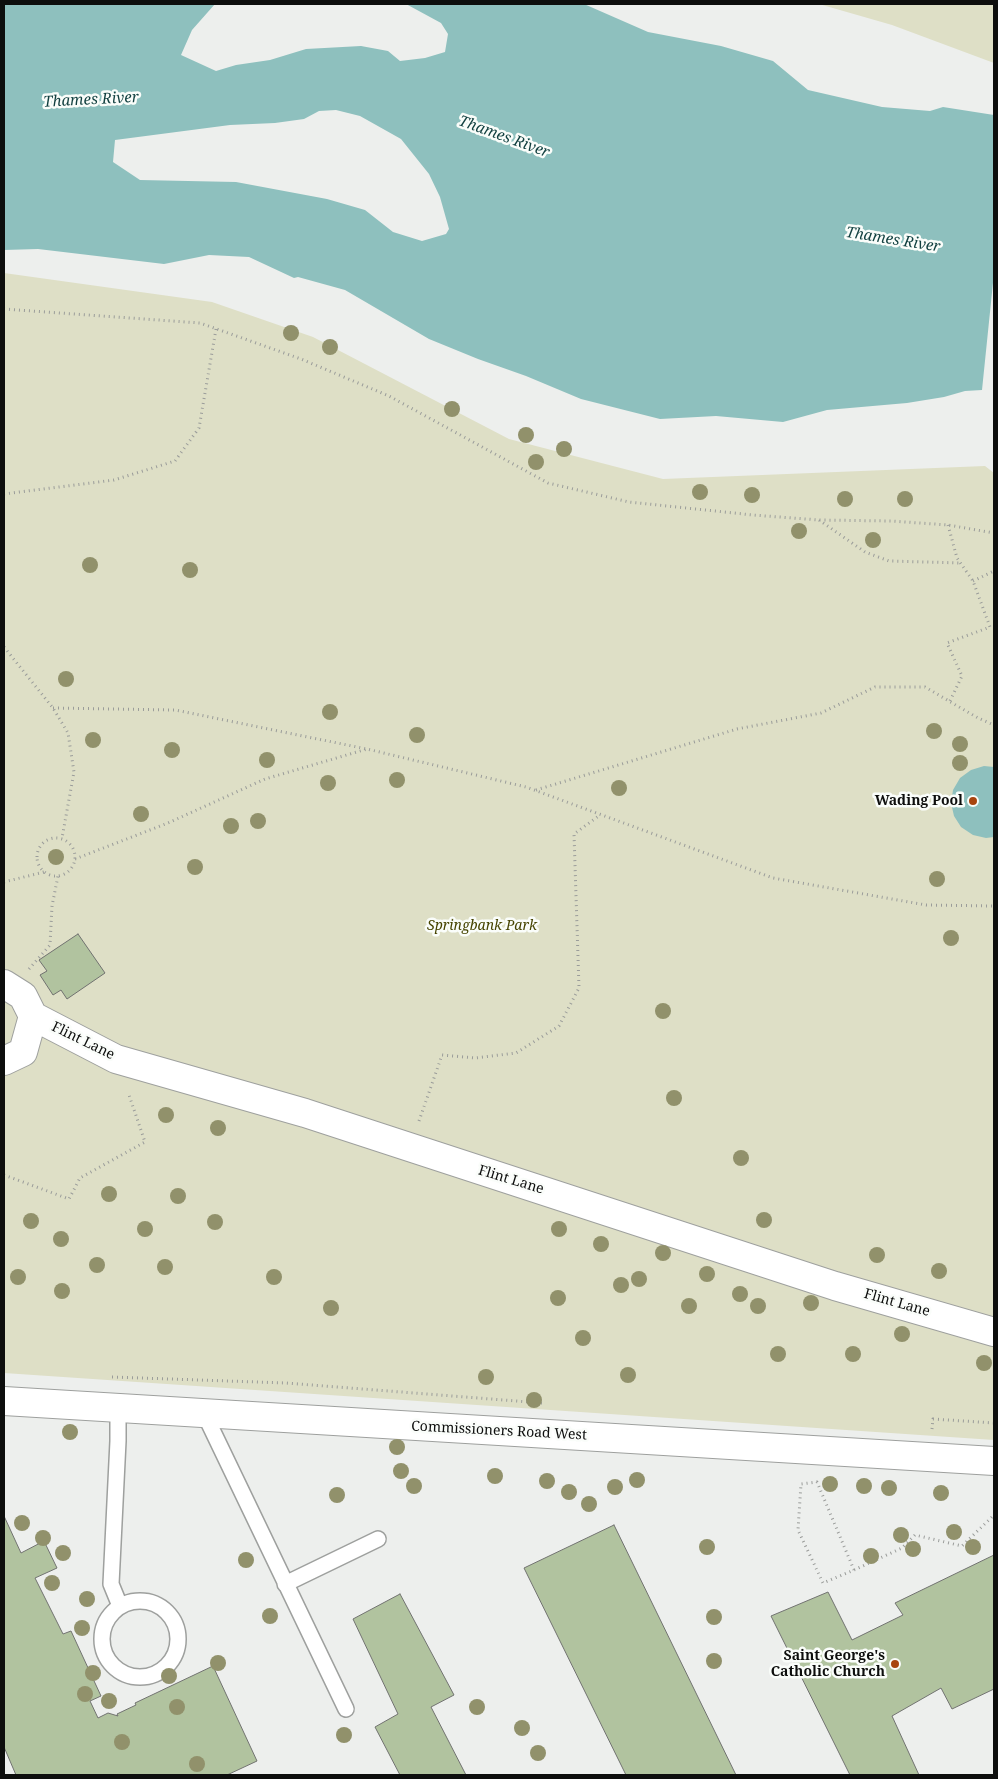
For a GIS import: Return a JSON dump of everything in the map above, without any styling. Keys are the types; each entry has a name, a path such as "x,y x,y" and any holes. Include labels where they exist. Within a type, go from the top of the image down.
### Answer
{"street":[{"path":"4,984 23,996 33,1016 23,1052 4,1061"},
{"name":"Flint Lane","path":"33,1016 116,1058 305,1113 835,1286 994,1332"},
{"name":"Commissioners Road West","path":"4,1401 994,1460"}],"lane":[{"path":"118,1408 111,1584 120,1606"},
{"path":"204,1413 346,1710"},
{"path":"285,1584 378,1539"},
{"path":"132,1601 146,1601 158,1606 168,1614 175,1625 178,1638 176,1650 170,1662 160,1671 148,1676 136,1677 114,1668 107,1658 102,1647 102,1635 105,1624 111,1614 120,1606 132,1601"}],"path":[{"path":"4,309 200,323 301,359 389,396 548,483 628,502 819,520 891,521 948,525 994,533"},
{"path":"4,494 114,480 175,461 199,428 216,329"},
{"path":"819,520 865,552 889,561 961,563"},
{"path":"948,525 957,558 972,581 990,627 947,643 962,676 950,701"},
{"path":"972,581 994,571"},
{"path":"4,647 53,708 68,733 74,772 62,838"},
{"path":"535,790 737,729 821,713 875,688 925,687 994,725"},
{"path":"53,708 175,710 367,749 535,790 773,878 926,905 994,906"},
{"path":"75,858 168,823 265,779 367,749"},
{"path":"410,1147 442,1055 475,1058 516,1054 559,1026 579,988 574,834 600,814"},
{"path":"50,838 62,838 72,846 75,858 71,870 58,876 51,875 44,872 40,866 37,859 39,848 50,838"},
{"path":"4,882 44,872"},
{"path":"27,970 50,945 52,906 58,876"},
{"path":"4,1175 69,1199 80,1178 145,1142 125,1084"},
{"path":"929,1457 933,1419 994,1422"},
{"path":"854,1570 817,1482 801,1484 798,1530 823,1583 854,1570 902,1548 915,1535 962,1546 994,1515"}],"green space":[{"path":"819,4 994,4 994,63 892,25"},
{"name":"Springbank Park","path":"4,273 212,302 313,337 509,439 663,479 985,466 994,473 994,1440 4,1373"}],"water":[{"name":"Thames River","path":"4,4 215,4 192,30 181,55 216,71 236,65 270,60 306,49 361,46 388,51 400,61 425,58 445,52 448,34 441,23 406,4 584,4 648,32 721,46 773,61 808,90 882,107 930,111 943,107 994,115 994,273 982,390 965,391 944,397 907,403 827,410 783,422 716,416 660,419 581,399 429,339 345,290 298,277 294,278 249,257 209,255 164,264 38,249 4,250","holes":["336,110 360,116 401,139 429,174 440,197 449,229 446,234 422,241 393,232 365,210 327,199 236,182 140,180 113,162 115,140 230,125 275,123 304,119 319,111"]},
{"name":"Wading Pool","path":"984,766 994,767 994,837 986,838 973,835 961,827 954,816 951,803 953,790 960,778 971,770"}],"building":[{"path":"78,934 105,973 67,999 61,990 53,995 40,975 47,971 39,960"},
{"path":"4,1516 21,1553 44,1541 57,1568 35,1578 63,1634 71,1631 101,1696 90,1701 98,1718 108,1713 118,1716 117,1714 136,1705 135,1703 213,1666 257,1761 227,1775 16,1775 4,1747"},
{"path":"614,1525 736,1775 626,1775 524,1568"},
{"name":"Saint George's Catholic Church","path":"994,1555 994,1689 952,1709 941,1688 892,1716 919,1775 850,1775 771,1616 828,1592 852,1640 903,1615 895,1603"},
{"path":"400,1594 454,1695 431,1707 466,1775 400,1775 375,1727 398,1714 353,1619"}],"place":[{"name":"Wading Pool","path":"973,801"},
{"name":"Saint George's Catholic Church","path":"895,1664"}]}
